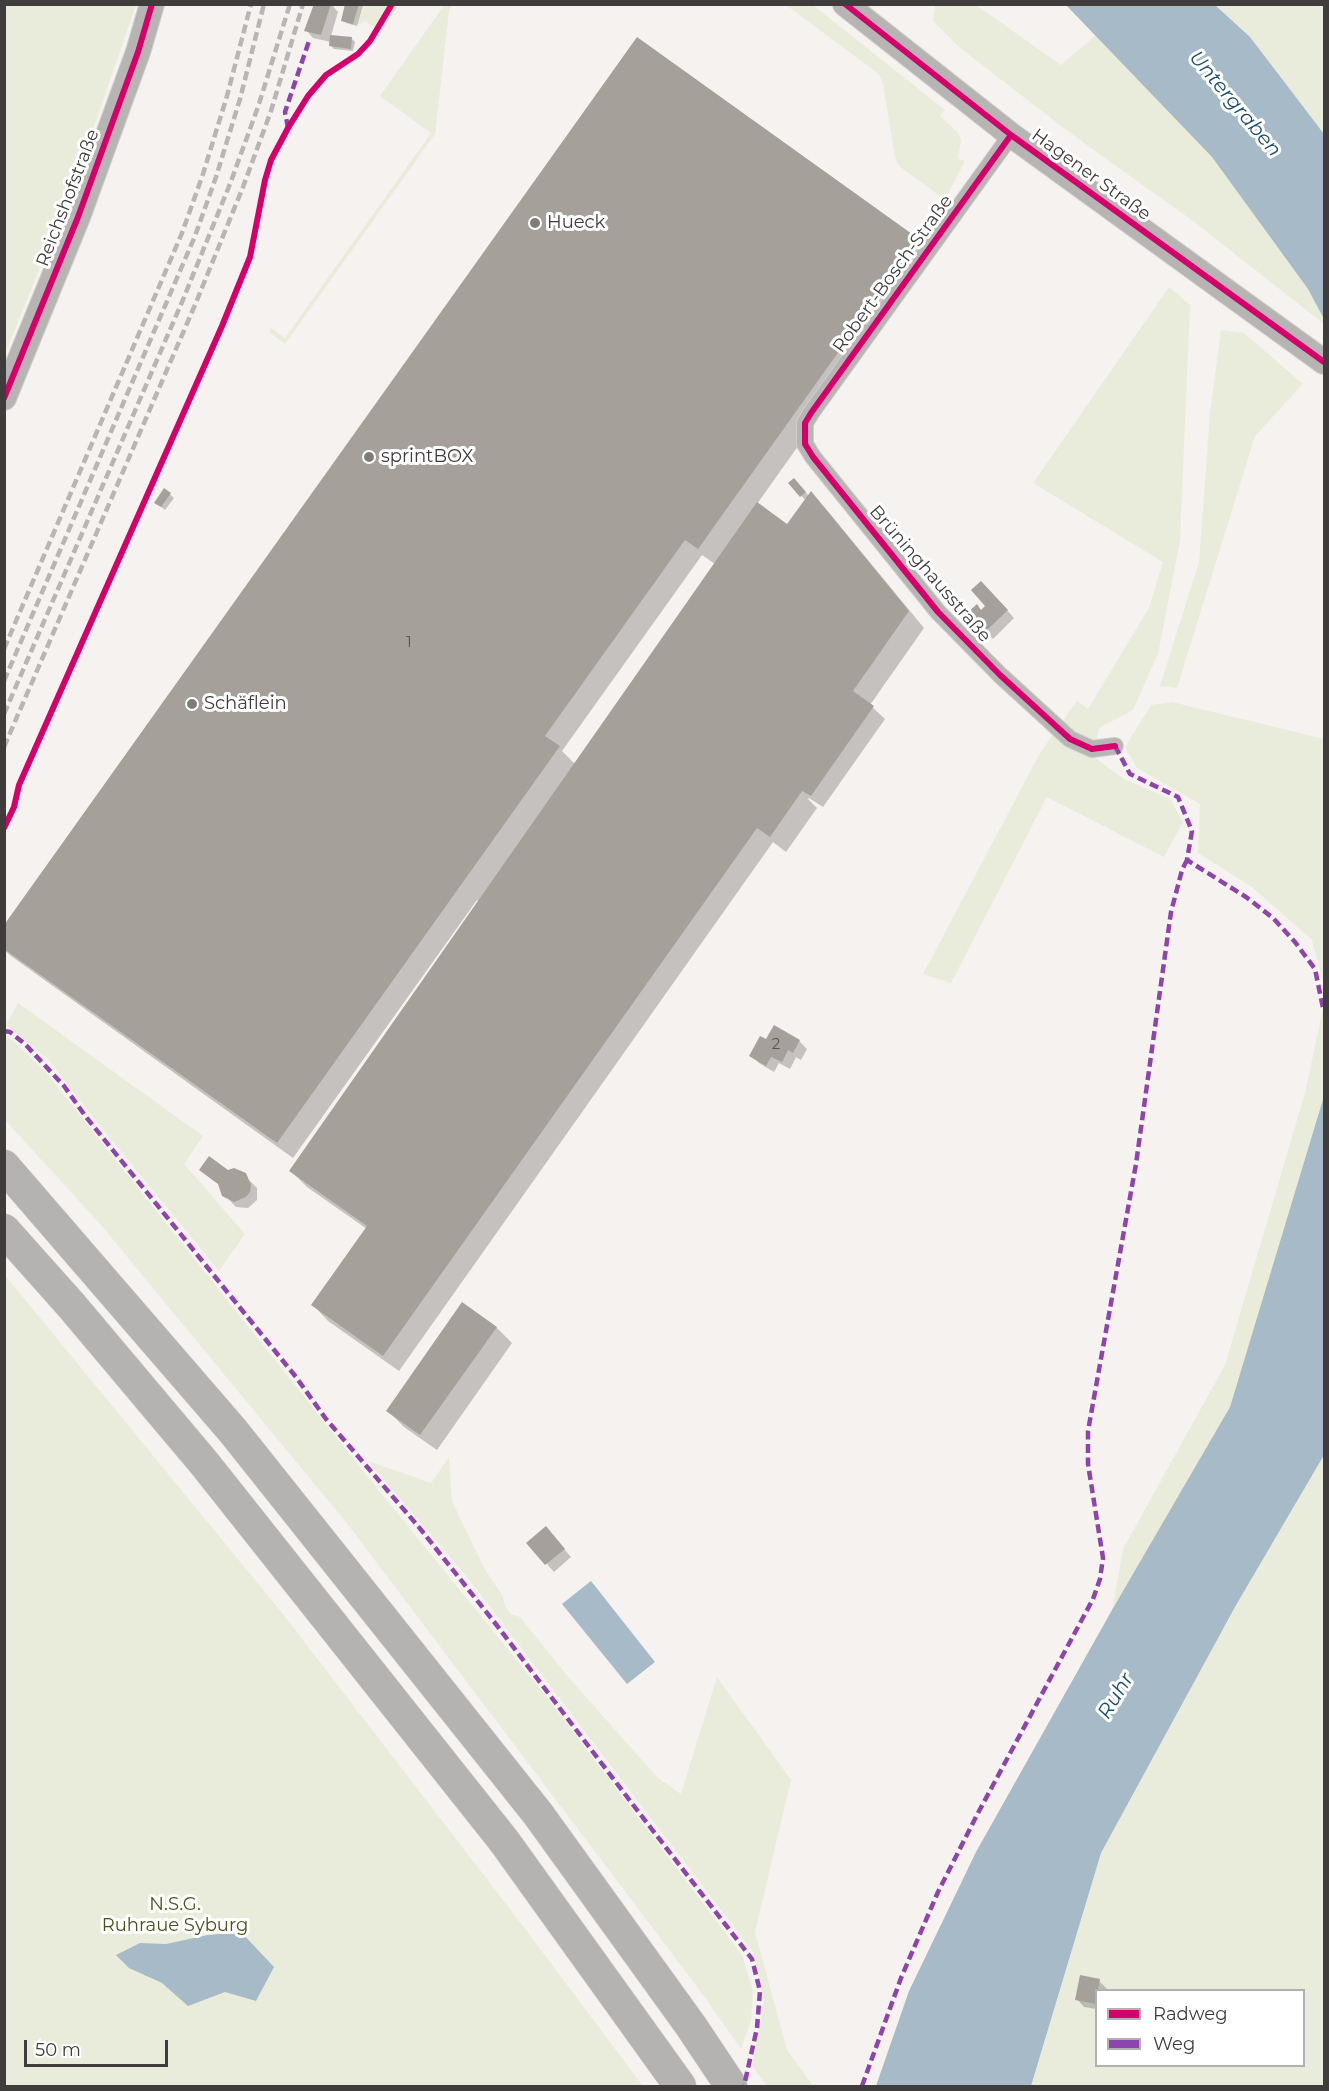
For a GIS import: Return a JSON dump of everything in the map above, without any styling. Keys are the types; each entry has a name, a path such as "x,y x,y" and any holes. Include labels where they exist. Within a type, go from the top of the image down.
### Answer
{"highway":[{"path":"4,1166 248,1449 538,1814 691,2026 731,2086"},
{"path":"4,1230 71,1305 204,1463 482,1813 678,2083"}],"main road":[{"name":"Reichshofstraße","path":"4,398 78,217 138,52 152,4"},
{"name":"Hagener Straße","path":"844,4 1011,135 1324,362"}],"street":[{"name":"Robert-Bosch-Straße","path":"804,432 805,423 811,412 1011,135"},
{"name":"Brüninghausstraße","path":"804,432 805,444 813,457 938,612 960,635 1070,739 1092,749 1115,746"}],"green space":[{"path":"5,4 136,5 78,173 5,354"},
{"path":"362,4 400,5 381,31 365,21 357,25"},
{"path":"445,4 452,5 449,11 435,134 285,344 269,332 271,328 285,338 431,133 380,96"},
{"path":"786,5 813,5 945,110 940,116 958,133 961,140 958,159 965,161 948,194 940,196 899,166 895,157 883,84 879,74"},
{"path":"935,5 976,5 1061,65 1096,35 1212,157 1308,289 1324,319 1324,324 1193,221 1073,135 960,48 933,21"},
{"path":"1215,5 1324,5 1324,134 1250,37"},
{"path":"1169,287 1190,305 1180,541 1158,654 1133,710 1099,728 1094,757 1124,779 1170,799 1183,822 1164,857 1047,797 951,983 923,974 1040,753 1077,701 1088,709 1149,608 1163,562 1033,483"},
{"path":"1221,330 1244,333 1303,384 1255,436 1177,688 1160,686 1199,562 1210,413"},
{"path":"1172,702 1324,739 1324,984 1312,940 1252,887 1198,853 1200,804 1137,768 1125,747 1151,705"},
{"path":"18,1003 203,1136 184,1164 245,1234 219,1271 47,1058 6,1025"},
{"path":"1324,1004 1324,1096 1230,1407 1112,1610 1123,1549 1225,1365 1305,1093"},
{"path":"5,1036 9,1037 44,1070 376,1487 550,1701 742,1955 753,1991 751,2021 741,2049 701,1992 349,1526 101,1225 5,1120"},
{"name":"N.S.G. Ruhraue Syburg","path":"4,1274 283,1614 643,2086 5,2086"},
{"path":"1324,1455 1324,2086 1031,2086 1101,1853 1235,1607"},
{"path":"449,1457 452,1501 484,1568 502,1595 505,1606 511,1614 520,1617 569,1678 658,1778 681,1794 717,1677 791,1780 755,1932 787,2050 813,2086 767,2086 752,2066 764,2001 753,1952 467,1577 368,1461 431,1483"}],"water":[{"name":"Untergraben","path":"1066,5 1215,5 1250,37 1324,134 1324,319 1308,289 1212,157"},
{"name":"Ruhr","path":"1324,1096 1324,1455 1235,1607 1101,1853 1031,2086 876,2086 909,1991 976,1852 1112,1610 1230,1407"},
{"path":"591,1581 655,1662 627,1684 562,1604"},
{"path":"241,1932 274,1967 256,2001 225,1992 188,2006 162,1983 129,1968 116,1955 140,1943 166,1944 208,1935"}],"building":[{"path":"314,4 331,4 321,35 304,31"},
{"path":"345,4 359,4 353,24 341,21"},
{"path":"330,35 352,37 351,49 329,46"},
{"path":"637,37 919,239 698,549 685,540 545,736 560,746 277,1143 4,949 4,925"},
{"path":"794,478 806,492 800,497 788,483"},
{"path":"164,488 171,493 161,507 154,503"},
{"path":"811,491 909,611 853,691 874,706 811,796 802,791 770,837 757,828 383,1356 311,1305 367,1226 289,1171 757,502 787,524"},
{"path":"981,581 1008,610 984,633 966,614 977,604 981,610 985,606 971,590"},
{"path":"774,1025 800,1040 793,1053 788,1050 782,1062 771,1057 766,1066 749,1056 760,1036 766,1039"},
{"path":"209,1156 228,1170 234,1168 246,1173 251,1185 246,1197 234,1202 222,1196 218,1184 199,1170"},
{"path":"462,1302 497,1327 420,1435 386,1411"},
{"path":"546,1526 565,1549 545,1565 526,1543"},
{"path":"1080,1975 1100,1979 1098,1989 1095,1989 1095,2004 1075,2000"}],"railway":[{"path":"4,649 182,233 227,96 251,4"},
{"path":"4,681 195,236 240,99 264,4"},
{"path":"4,714 182,302 230,184 258,107 290,4"},
{"path":"4,747 195,305 243,187 271,111 303,4"}],"marked path":[{"path":"288,128 285,112 310,38"},
{"path":"1115,746 1130,774 1178,797 1192,831 1187,860 1246,897 1273,918 1295,942 1315,969 1323,1008"},
{"path":"862,2086 901,1978 938,1892 1093,1599 1100,1579 1103,1558 1088,1464 1088,1431 1136,1164 1171,912 1182,870 1187,860"},
{"path":"4,1031 10,1032 25,1044 64,1086 86,1117 296,1377 326,1419 418,1526 495,1623 752,1959 760,1991 757,2028 744,2086"}],"cycle path":[{"path":"4,398 78,217 138,52 152,4"},
{"path":"4,828 14,807 19,785 222,326 250,257 271,160 308,96 326,75 358,54 370,41 392,4"},
{"path":"845,4 1011,135 1324,362"},
{"path":"1011,135 811,413 805,423 805,444 938,612 1000,675 1070,739 1092,749 1115,746"}],"place":[{"name":"Hueck","path":"535,223"},
{"name":"sprintBOX","path":"369,457"},
{"name":"Schäflein","path":"192,704"}]}
